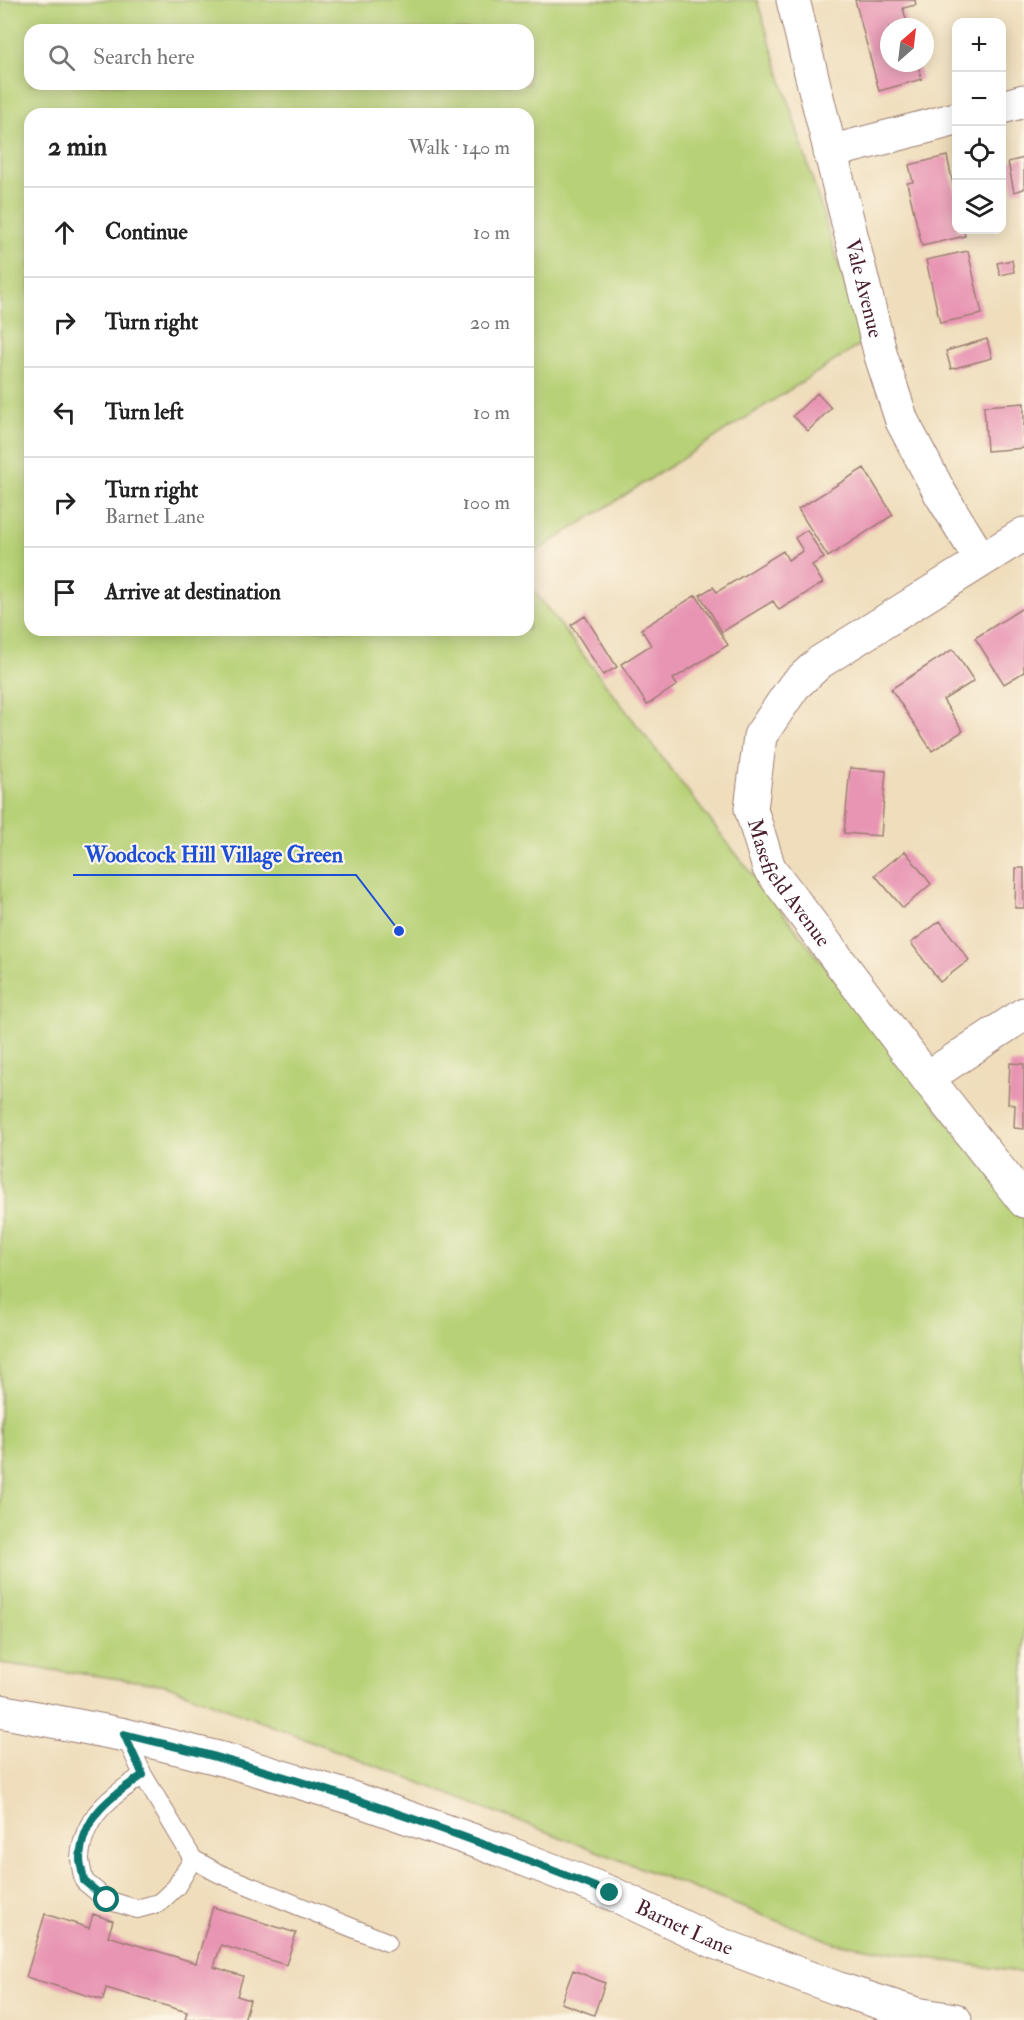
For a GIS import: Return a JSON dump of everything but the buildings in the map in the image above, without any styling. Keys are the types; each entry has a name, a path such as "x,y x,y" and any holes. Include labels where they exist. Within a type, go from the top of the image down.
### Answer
{"street":[{"name":"Vale Avenue","path":"793,0 880,356 902,421 940,493 981,560"},
{"path":"1006,106 1024,101"},
{"path":"830,152 952,120"},
{"name":"Masefield Avenue","path":"1024,534 820,662 794,686 760,736 751,810 769,868 927,1078 1024,1201"},
{"path":"927,1078 1024,1014"},
{"name":"Barnet Lane","path":"0,1711 124,1734 226,1760 365,1803 504,1851 610,1893 717,1943 839,1989 916,2014 955,2020"}],"lane":[{"path":"124,1734 143,1775 194,1858 218,1873 387,1942"},
{"path":"143,1775 114,1795 97,1811 86,1833 80,1859 84,1881 107,1900 137,1908 159,1904 176,1887 194,1858"}],"green space":[{"path":"0,0 757,0 863,343 534,553 534,108 24,108 24,636 534,636 534,591 726,841 1024,1218 1024,1973 835,1943 166,1685 0,1663"}],"place":[{"name":"Woodcock Hill Village Green","path":"399,931"}],"route":[{"path":"107,1900 84,1881 80,1859 86,1833 97,1811 114,1795 143,1775 124,1734 226,1760 355,1799 504,1851 610,1893"}]}
